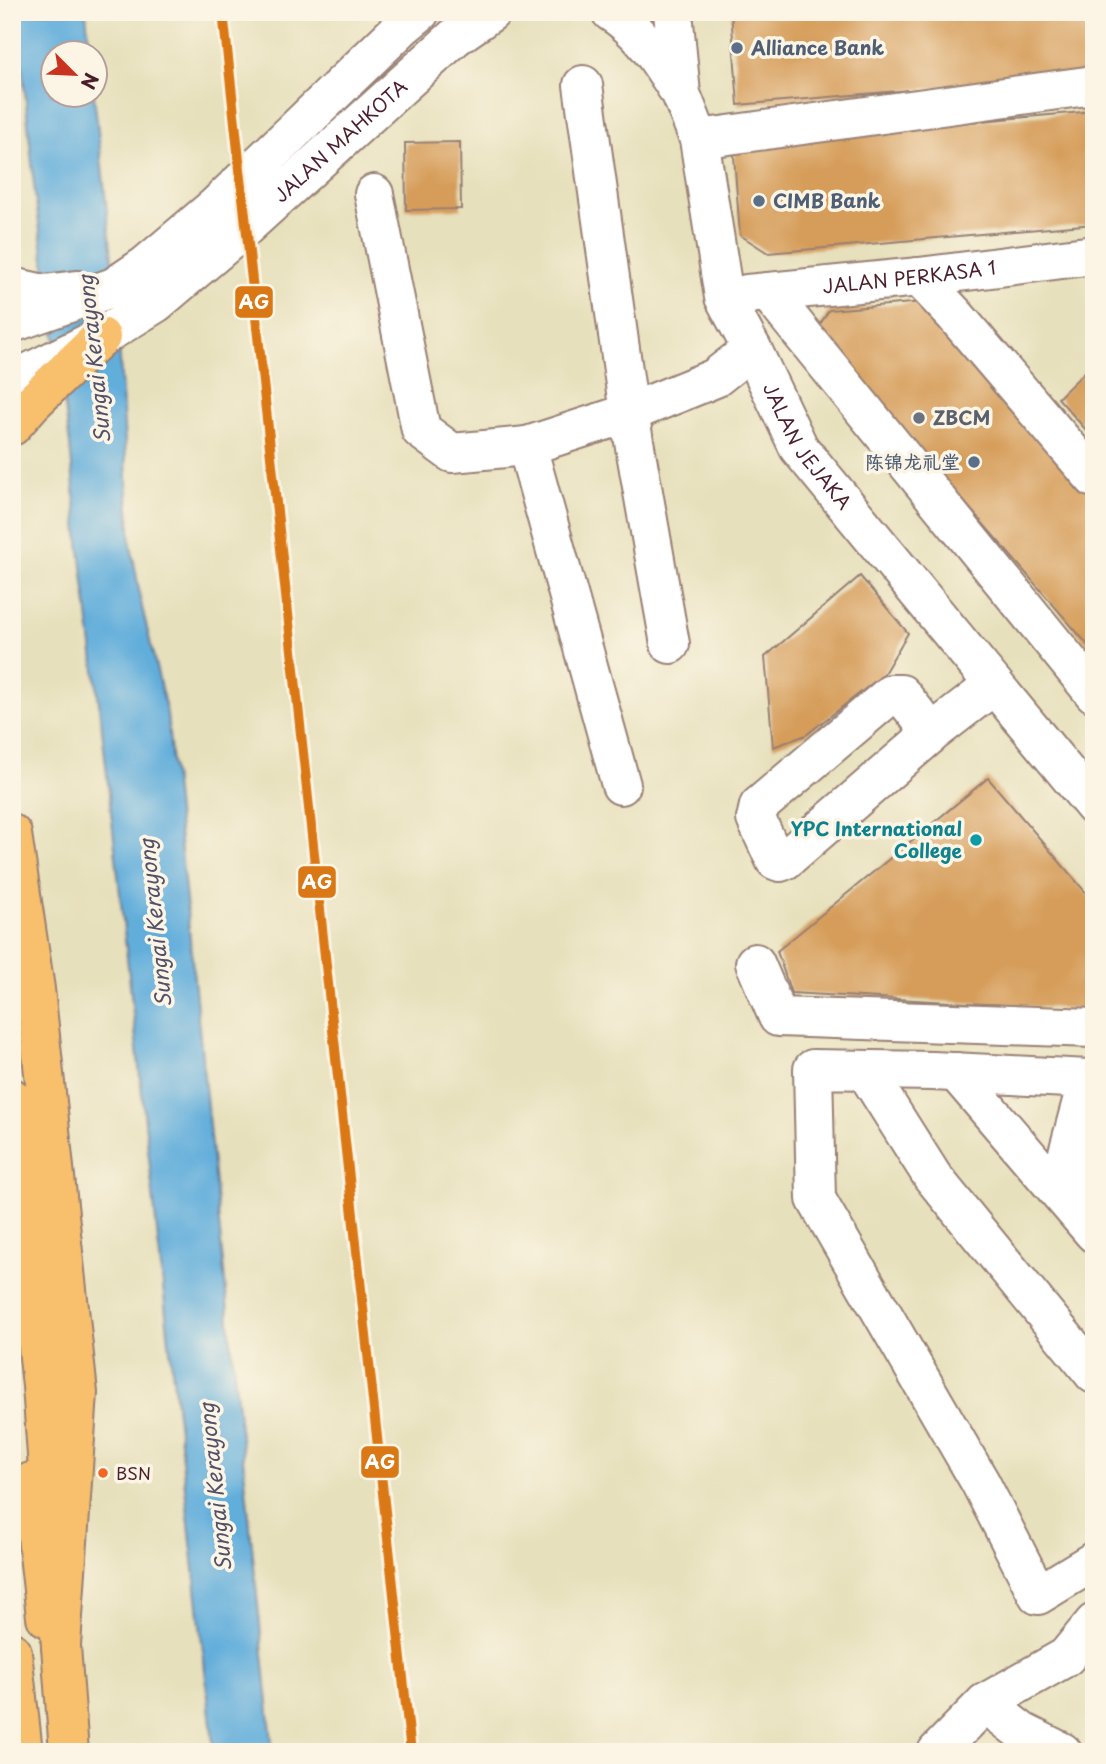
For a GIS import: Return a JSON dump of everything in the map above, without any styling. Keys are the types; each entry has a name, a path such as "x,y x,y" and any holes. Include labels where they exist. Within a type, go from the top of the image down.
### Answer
{"highway":[{"path":"12,426 32,403 101,337"},
{"path":"12,834 35,989 78,1393 61,1646"},
{"path":"12,1098 42,1386 69,1752"},
{"path":"12,1289 61,1752"},
{"path":"12,1653 23,1752"}],"street":[{"name":"JALAN MAHKOTA","path":"12,323 114,286 171,246 420,12"},
{"name":"JALAN MAHKOTA","path":"12,377 30,372 101,337 156,303 454,37 491,12"},
{"path":"611,12 630,24 650,46 681,94"},
{"name":"JALAN JEJAKA","path":"681,20 681,94 699,139 724,297 799,448 1094,806"},
{"path":"583,85 629,413 670,644"},
{"path":"699,139 1094,85"},
{"path":"374,194 421,430 452,453 527,446 629,413 715,378 752,349"},
{"name":"JALAN PERKASA 1","path":"724,297 1090,260"},
{"path":"919,277 954,314 1094,478"},
{"path":"12,287 44,294 114,286"},
{"path":"768,292 1094,693"},
{"path":"527,446 621,785"},
{"path":"932,733 901,694 891,694 759,806 756,819 775,860 785,860 932,733 994,685"},
{"path":"755,963 778,1017 1094,1028"},
{"path":"1094,1182 1068,1153 1091,1078 813,1069 816,1199 980,1482 1038,1595 1094,1560"},
{"path":"865,1070 933,1176 1094,1374"},
{"path":"956,1072 1094,1233"},
{"path":"937,1752 985,1703 1066,1657 1094,1623"},
{"path":"985,1703 1022,1732 1062,1752"}],"water":[{"name":"Sungai Kerayong","path":"17,12 86,12 89,38 38,38 38,108 95,108 116,292 131,545 142,607 167,714 273,1752 214,1752 70,444 35,195"}],"building":[{"path":"731,12 1094,12 1094,74 738,105"},
{"path":"1094,111 1094,224 768,253 740,235 733,143"},
{"path":"460,142 461,209 406,210 405,143"},
{"path":"924,302 1094,498 1094,652 872,395 819,326 829,310"},
{"path":"1092,365 1094,367 1094,439 1058,398"},
{"path":"860,576 908,633 883,675 806,735 773,747 765,657"},
{"name":"YPC International College","path":"988,778 1094,902 1094,1010 791,993 777,951"}],"transit line":[{"name":"AG","path":"223,12 411,1752"}],"place":[{"name":"Alliance Bank","path":"737,48"},
{"name":"CIMB Bank","path":"759,201"},
{"name":"ZBCM","path":"919,418"},
{"name":"陈锦龙礼堂","path":"974,462"},
{"name":"YPC International College","path":"976,840"},
{"name":"BSN","path":"103,1473"}]}
